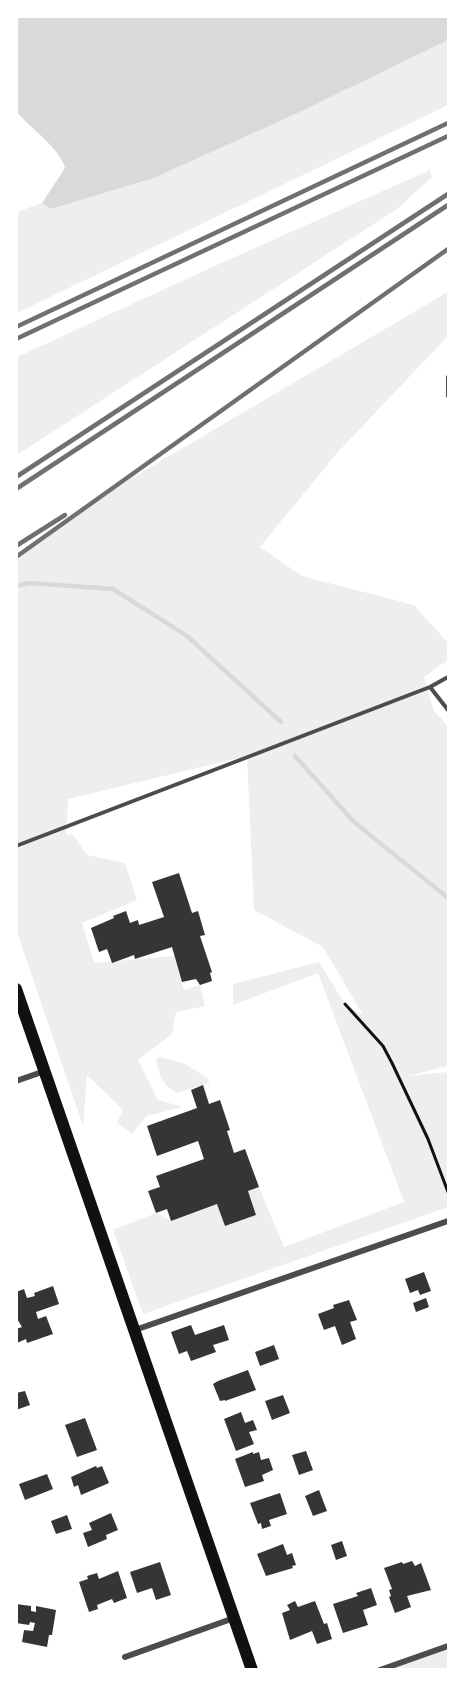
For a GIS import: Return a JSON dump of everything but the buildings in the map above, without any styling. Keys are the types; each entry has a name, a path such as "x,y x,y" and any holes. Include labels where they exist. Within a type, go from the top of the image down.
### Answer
{"main road":[{"path":"16,989 252,1670"}],"street":[{"path":"16,1081 45,1071"},
{"path":"135,1330 448,1221"},
{"path":"125,1657 234,1617"},
{"path":"380,1670 448,1646"}],"lane":[{"path":"448,377 448,396"},
{"path":"16,846 430,687 448,677"},
{"path":"430,687 448,710"}],"path":[{"path":"345,1004 383,1046 428,1139 448,1192"}],"shaded area":[{"path":"16,17 448,17 448,40 300,112 154,178 51,209 42,203 65,168 51,146 17,112"},
{"path":"448,40 448,105 17,313 17,212 42,203 51,209 154,178 300,112"},
{"path":"430,170 432,177 397,209 17,455 17,357"},
{"path":"448,292 448,336 337,453 260,547 302,576 414,605 448,643 448,660 424,677 434,711 448,726 448,1066 407,1076 448,1072 448,1207 143,1314 113,1230 156,1213 171,1221 217,1204 226,1226 256,1215 248,1191 259,1187 284,1247 404,1202 318,973 233,1005 233,984 319,962 345,1004 363,1015 323,947 254,910 247,756 68,799 66,834 73,835 87,855 125,863 137,900 82,923 94,963 174,956 184,990 200,985 205,1006 176,1012 172,1034 138,1060 158,1100 183,1107 147,1116 132,1134 117,1123 123,1110 87,1075 83,1126 17,932 17,557 113,489"},
{"path":"159,1057 183,1063 208,1078 209,1083 177,1093 162,1080 156,1060"},
{"path":"448,1645 448,1669 377,1669"}],"waterway":[{"path":"16,586 29,583 113,589 187,636 281,722"},
{"path":"295,756 354,822 448,898"}],"railway":[{"path":"16,327 448,123"},
{"path":"16,339 448,136"},
{"path":"16,477 448,194"},
{"path":"16,489 448,205"},
{"path":"16,557 448,249"},
{"path":"16,546 65,515"}]}
